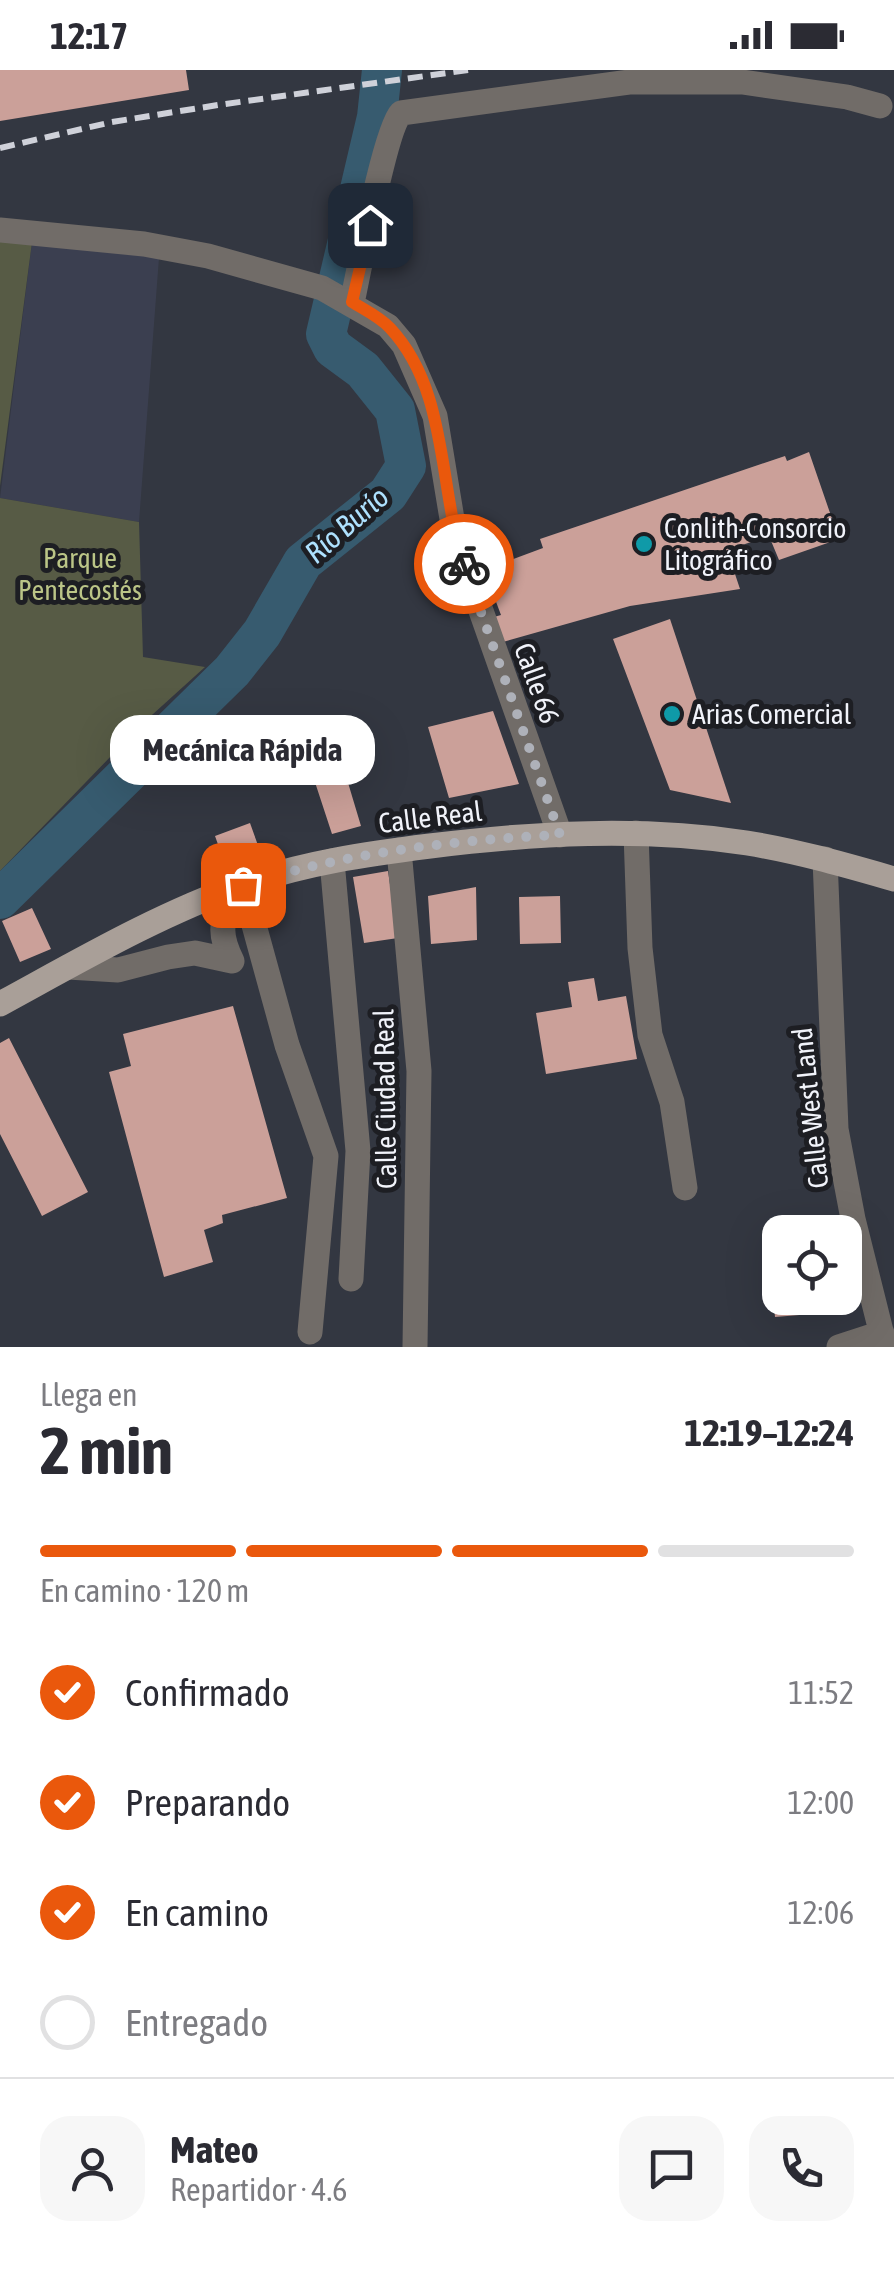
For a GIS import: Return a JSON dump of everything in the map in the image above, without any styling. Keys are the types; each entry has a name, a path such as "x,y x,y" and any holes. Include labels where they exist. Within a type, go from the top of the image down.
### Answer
{"main road":[{"name":"Calle Real","path":"0,1004 164,918 243,885 332,861 399,850 489,838 636,833 748,844 894,878"}],"street":[{"path":"352,302 387,147 400,113 609,82 742,82 847,97 880,106"},
{"name":"Calle 66","path":"0,230 144,244 208,256 322,288 388,326 404,345 435,416 455,537 560,835"},
{"path":"636,833 640,948 650,1035 672,1102 685,1188"},
{"name":"Calle Ciudad Real","path":"399,850 419,1072 415,1347"},
{"name":"Calle West Land","path":"824,859 836,1129 853,1218 884,1340"},
{"path":"332,861 358,1152 350,1279"},
{"path":"68,967 118,970 195,953 232,961 220,926 243,885"},
{"path":"243,885 287,1045 326,1156 310,1332"},
{"path":"839,1347 884,1340"}],"shaded area":[{"path":"32,242 159,258 139,522 0,498"}],"green space":[{"name":"Parque Pentecostés","path":"0,237 32,242 0,486"},
{"path":"0,498 139,522 143,657 205,667 142,724 0,871"}],"building":[{"path":"0,70 186,70 189,90 0,121"},
{"name":"Conlith-Consorcio Litográfico","path":"809,452 839,539 779,560 769,536 727,550 740,589 630,606 503,642 494,617 501,615 484,570 543,548 540,539 785,456 787,461"},
{"name":"Arias Comercial","path":"670,619 731,803 670,790 613,639"},
{"path":"493,711 519,784 449,798 428,727"},
{"path":"340,756 361,826 332,834 310,767"},
{"path":"250,823 260,851 225,864 215,836"},
{"path":"388,871 398,938 364,943 353,877"},
{"path":"476,887 477,940 431,944 428,896"},
{"path":"560,896 561,943 520,944 519,897"},
{"path":"32,908 51,949 20,962 2,921"},
{"path":"594,978 598,1001 626,996 637,1059 546,1074 536,1013 572,1007 568,982"},
{"path":"233,1006 287,1198 222,1215 223,1223 204,1230 213,1262 164,1277 109,1072 131,1066 123,1034"},
{"path":"9,1038 88,1192 42,1216 0,1134 0,1043"}],"waterway":[{"name":"Río Burío","path":"0,899 232,671 262,633 303,562 388,494 406,466 395,410 363,370 333,348 326,334 377,117 382,70"}],"railway":[{"path":"0,148 112,122 468,70"}],"way so far":[{"path":"243,885 332,861 399,850 489,838 560,835 464,564"}],"place":[{"name":"Conlith-Consorcio Litográfico","path":"644,544"},
{"name":"Arias Comercial","path":"672,714"},
{"name":"Mecánica Rápida","path":"243,885"}],"route":[{"path":"370,225 352,302 388,326 404,345 422,383 435,416 455,537 464,564"}]}
